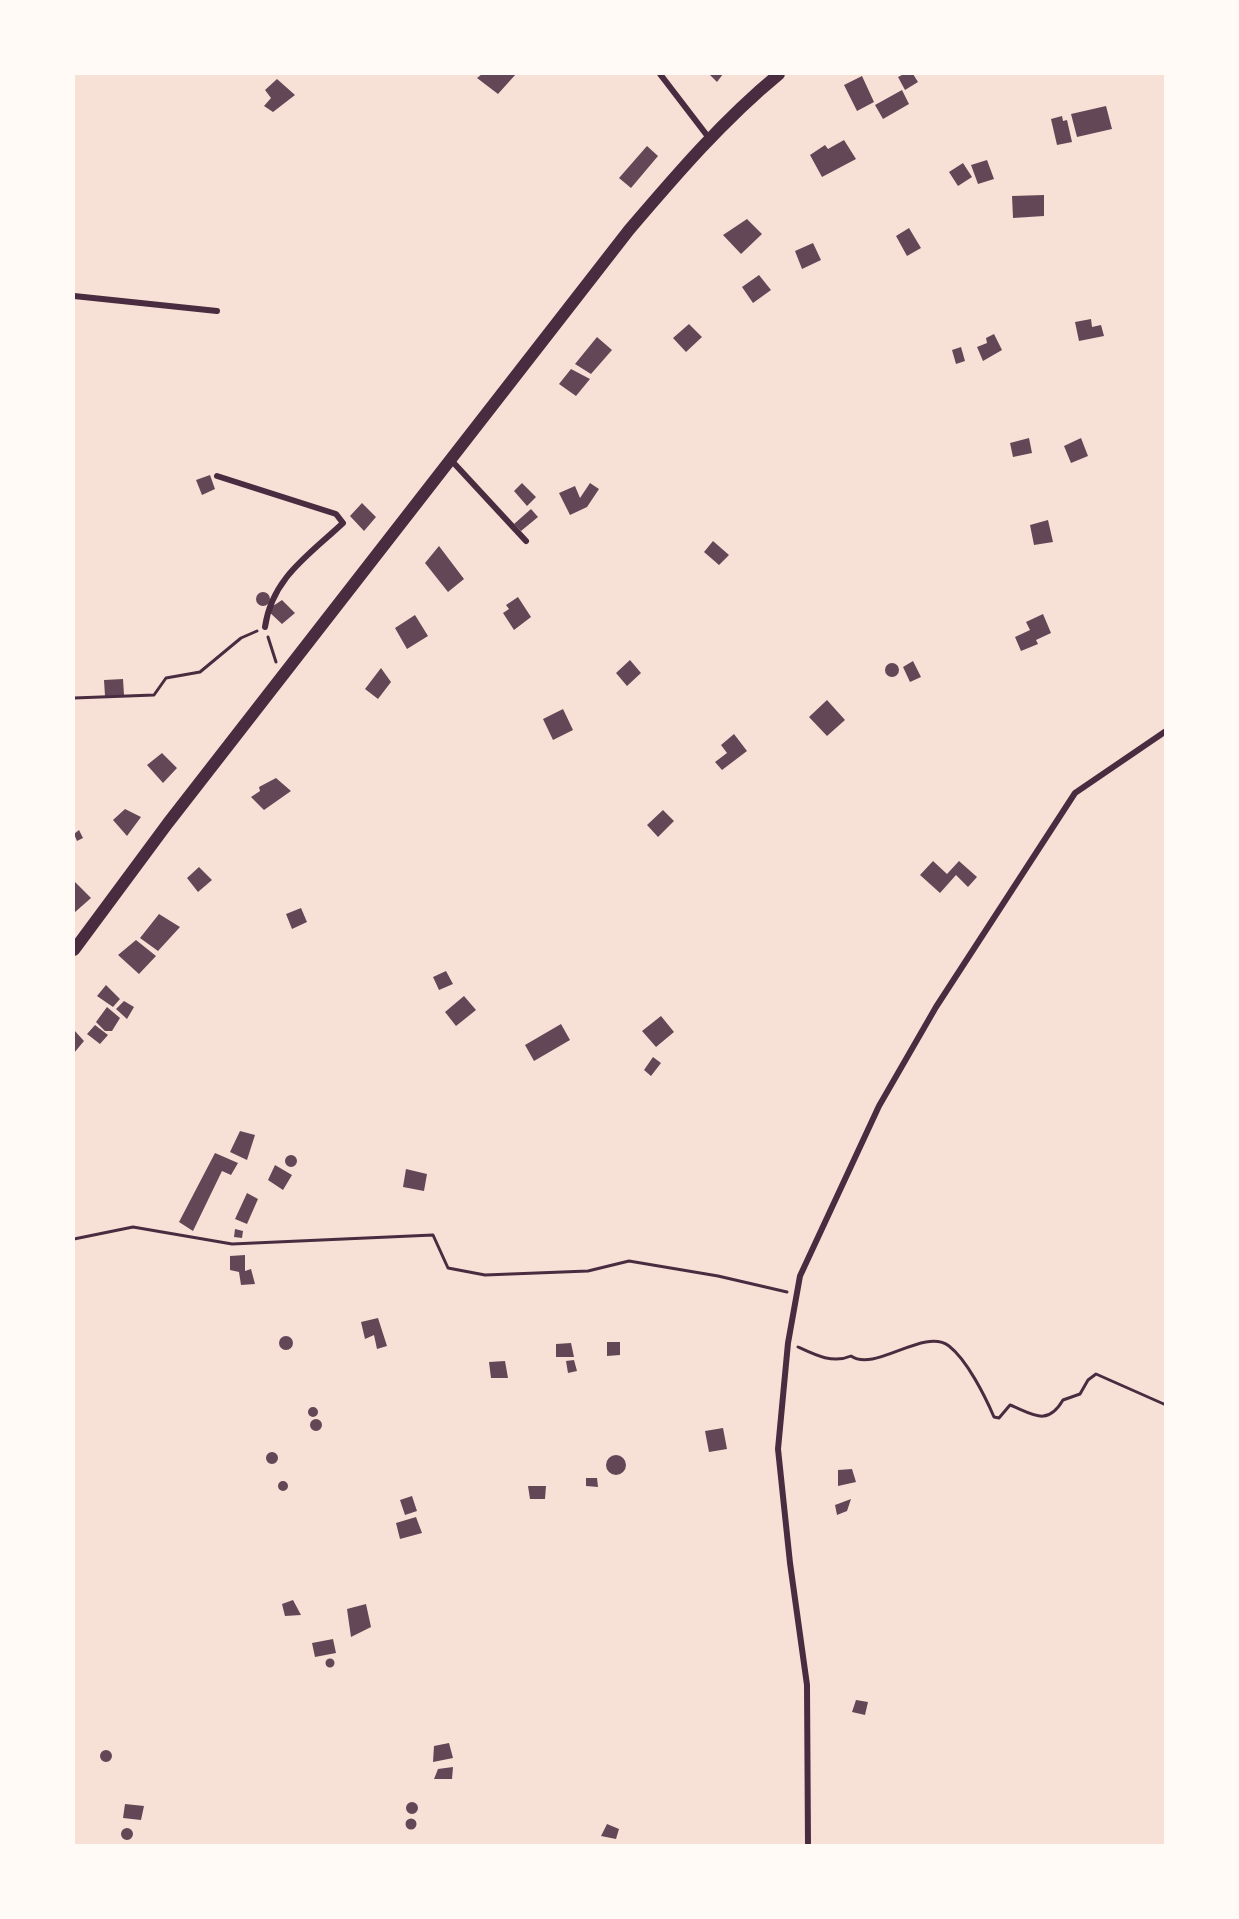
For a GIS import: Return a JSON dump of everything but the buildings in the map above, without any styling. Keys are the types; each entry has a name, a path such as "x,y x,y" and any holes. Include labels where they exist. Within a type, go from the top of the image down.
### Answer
{"main road":[{"path":"74,950 281,678 629,230 710,138 779,74"}],"street":[{"path":"660,74 710,138"},
{"path":"74,296 217,311"},
{"path":"451,460 525,541"},
{"path":"217,476 336,514 343,523 279,584 267,610 265,627"},
{"path":"808,1845 807,1685 778,1449 788,1343 800,1276 879,1106 936,1007 1075,793 1166,731"}],"path":[{"path":"74,698 154,695 166,678 200,672 241,638 265,627 281,678"},
{"path":"74,1239 133,1227 232,1244 433,1235 448,1268 485,1275 588,1271 629,1261 718,1276 797,1294"},
{"path":"788,1343 820,1357 841,1361 851,1356 857,1361 864,1361 912,1345 941,1342 950,1347 974,1377 994,1417 999,1418 1010,1405 1025,1414 1046,1417 1055,1413 1063,1400 1080,1394 1088,1380 1096,1374 1166,1405"}]}
